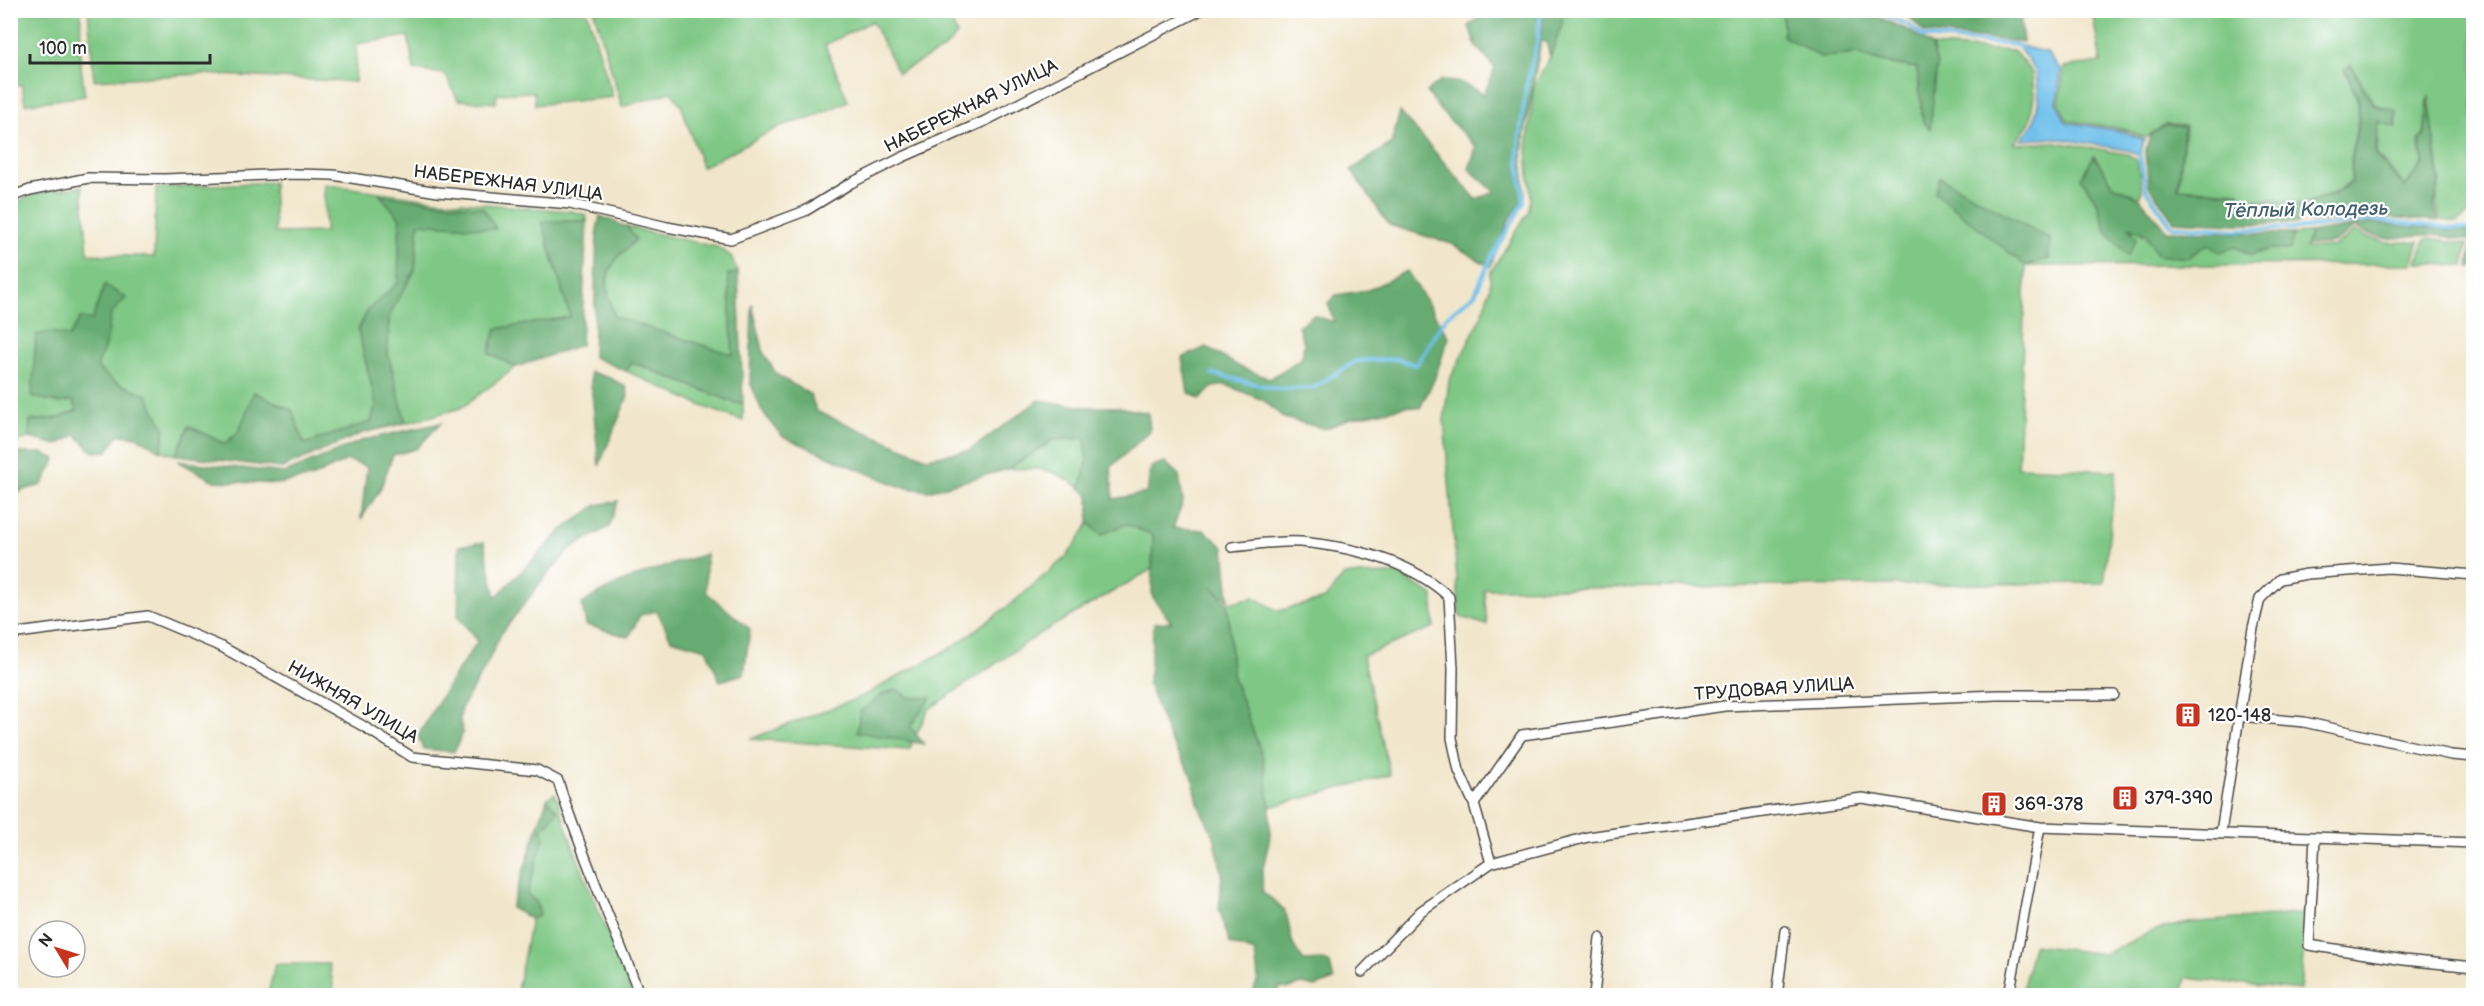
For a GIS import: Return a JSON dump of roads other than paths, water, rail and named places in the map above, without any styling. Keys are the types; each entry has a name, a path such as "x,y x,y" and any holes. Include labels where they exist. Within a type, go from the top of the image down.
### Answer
{"street":[{"name":"НАБЕРЕЖНАЯ УЛИЦА","path":"10,197 30,190 88,178 165,179 295,174 333,175 438,192 570,204 730,239 804,211 851,183 903,157 985,122 1201,10"},
{"path":"1232,547 1299,542 1357,551 1397,564 1438,586 1449,597 1453,668 1452,738 1459,771 1474,804 1491,863"},
{"path":"2221,832 2253,628 2260,599 2280,579 2307,574 2389,568 2474,575"},
{"name":"НИЖНЯЯ УЛИЦА","path":"10,634 148,616 222,647 363,726 412,757 537,770 558,781 576,837 606,905 640,996"},
{"name":"ТРУДОВАЯ УЛИЦА","path":"1474,804 1522,735 1725,706 1997,695 2114,694"},
{"path":"2239,716 2304,722 2451,755 2474,757"},
{"path":"1362,972 1421,911 1491,863 1588,837 1862,798 2040,827 2474,843"},
{"path":"2009,996 2040,827"},
{"path":"2315,838 2309,945 2404,960 2474,967"},
{"path":"1777,996 1785,931"},
{"path":"1593,996 1600,938"}],"water":[{"path":"2017,45 2047,53 2061,70 2057,103 2066,122 2125,132 2144,140 2140,156 2127,150 2057,138 2021,140 2034,123 2039,97 2036,72"}],"waterway":[{"name":"Тёплый Колодезь","path":"1212,374 1277,389 1313,388 1356,361 1396,359 1416,365 1446,317 1475,294 1491,258 1524,202 1518,151 1526,87 1538,39 1541,10"},
{"name":"Тёплый Колодезь","path":"1871,10 1909,25 1924,37 2017,45 2021,48"},
{"name":"Тёплый Колодезь","path":"2139,152 2146,190 2172,226 2236,230 2304,228 2374,220 2474,230"}],"place":[{"name":"120-148","path":"2188,715"},
{"name":"379-390","path":"2125,798"},
{"name":"369-378","path":"1994,804"}]}
